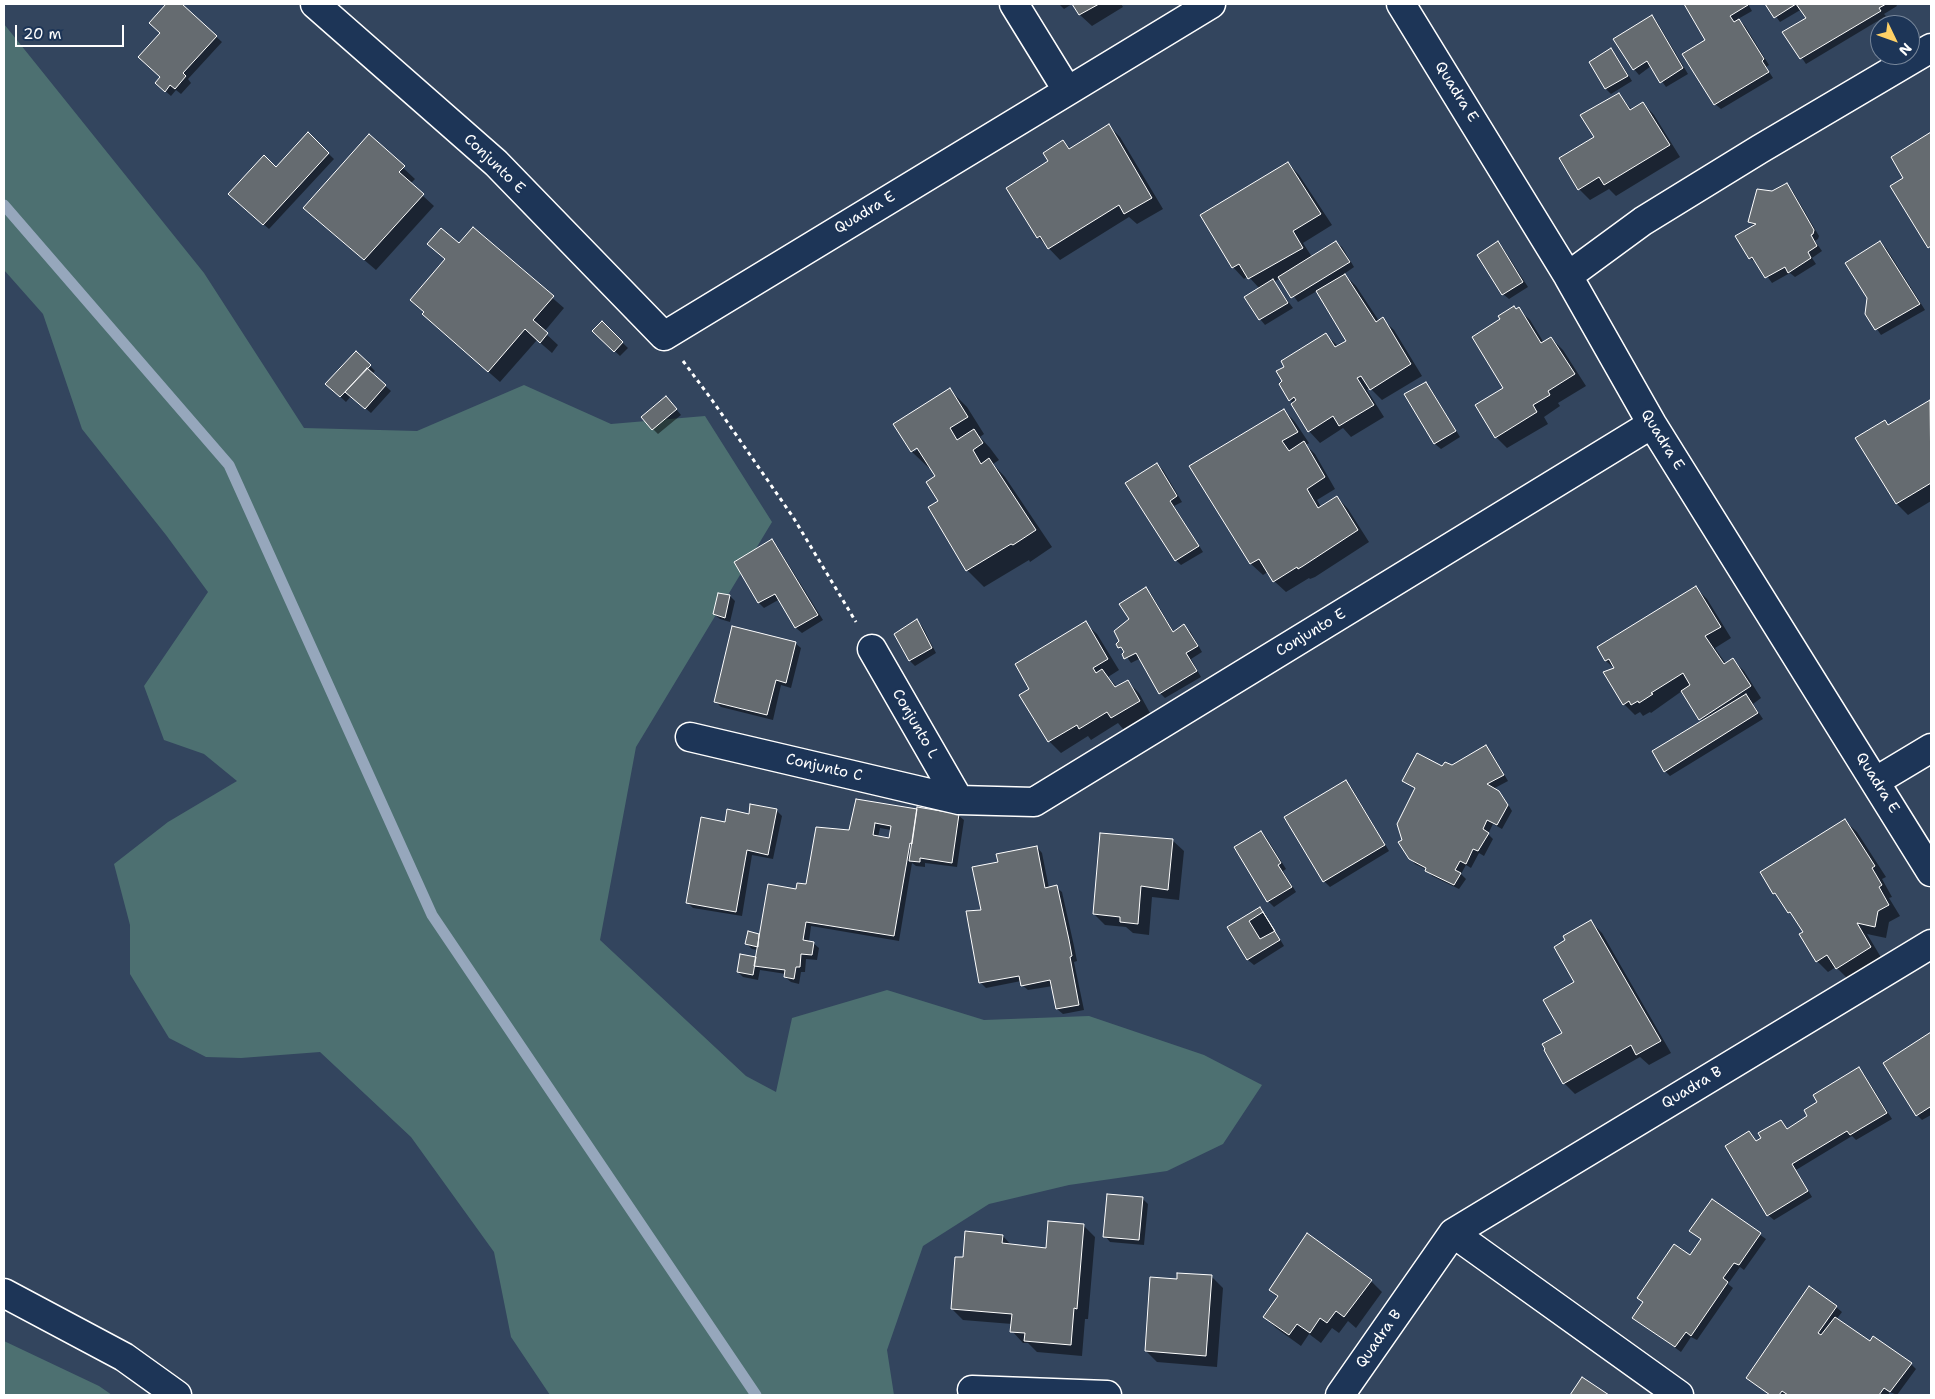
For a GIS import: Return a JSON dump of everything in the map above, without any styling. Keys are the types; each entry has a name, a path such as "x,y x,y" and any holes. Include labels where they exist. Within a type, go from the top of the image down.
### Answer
{"street":[{"name":"Conjunto E","path":"315,4 496,163 664,336"},
{"path":"1014,4 1067,90"},
{"name":"Quadra E","path":"664,336 1211,4"},
{"name":"Quadra E","path":"1401,4 1568,276 1652,424 1931,872"},
{"path":"1568,276 1643,221 1760,148 1931,48"},
{"name":"Conjunto E","path":"959,800 1034,802 1652,424"},
{"name":"Conjunto L","path":"872,648 959,800"},
{"name":"Conjunto C","path":"690,737 959,800"},
{"path":"1876,781 1931,748"},
{"name":"Quadra B","path":"1340,1395 1453,1233 1931,944"},
{"path":"1453,1233 1679,1395"},
{"path":"4,1293 124,1358 177,1395"},
{"path":"972,1390 1107,1395"}],"path":[{"path":"664,336 712,400 793,518 872,648"}],"green space":[{"path":"4,24 204,273 304,428 417,431 524,385 611,424 705,416 772,522 636,747 600,940 746,1076 776,1092 792,1018 887,990 984,1020 1089,1016 1204,1055 1262,1085 1223,1144 1167,1171 1069,1185 989,1204 923,1246 887,1350 894,1395 550,1395 511,1337 494,1252 411,1137 320,1052 241,1058 206,1057 169,1038 130,974 130,925 114,864 168,822 237,781 204,754 164,740 144,686 208,592 166,535 82,429 43,314 4,270"},
{"path":"4,1341 99,1386 112,1395 4,1395"}],"building":[{"path":"166,4 182,4 217,36 183,73 186,76 175,89 170,85 165,92 155,83 160,77 138,57 160,33 149,23"},
{"path":"1072,4 1099,4 1079,15"},
{"path":"1684,4 1747,4 1730,16 1734,22 1739,19 1764,59 1762,61 1769,72 1714,105 1682,54 1705,40"},
{"path":"1765,4 1796,4 1774,18"},
{"path":"1796,4 1886,4 1879,8 1881,11 1870,15 1870,18 1800,59 1782,32 1806,18"},
{"path":"1652,15 1683,68 1660,83 1647,61 1633,70 1613,39"},
{"path":"1611,48 1628,76 1605,89 1589,62"},
{"path":"1619,93 1630,110 1643,102 1670,145 1604,185 1599,177 1578,190 1559,158 1594,137 1580,115"},
{"path":"1109,124 1152,198 1124,214 1119,205 1048,249 1040,236 1037,238 1006,188 1048,161 1043,153 1063,140 1069,149"},
{"path":"308,132 329,153 263,225 228,194 264,155 276,167"},
{"path":"1931,132 1931,246 1928,248 1890,186 1903,178 1891,157"},
{"path":"369,134 405,166 399,172 424,194 364,260 303,208"},
{"path":"1288,162 1321,214 1293,231 1303,248 1248,279 1239,264 1232,268 1200,215"},
{"path":"1787,183 1814,230 1811,235 1817,246 1808,252 1811,258 1788,273 1785,267 1765,278 1752,257 1749,259 1735,236 1756,224 1748,222 1757,189 1772,191"},
{"path":"473,227 554,296 533,320 548,333 540,343 525,329 488,372 422,314 424,312 410,300 445,259 427,244 441,228 459,243"},
{"path":"1336,241 1350,262 1291,298 1278,277"},
{"path":"1498,241 1523,282 1502,295 1477,255"},
{"path":"1880,241 1920,304 1875,330 1865,314 1867,298 1845,263"},
{"path":"1345,274 1376,322 1383,317 1411,364 1370,390 1361,376 1357,378 1374,405 1339,426 1333,416 1308,432 1291,404 1296,400 1294,397 1289,401 1279,384 1282,381 1276,371 1284,367 1281,361 1326,333 1335,347 1346,341 1316,291"},
{"path":"1273,279 1288,303 1259,320 1244,297"},
{"path":"1514,306 1516,309 1519,307 1541,343 1551,337 1575,374 1548,391 1550,395 1533,405 1537,412 1495,438 1475,405 1503,388 1472,337 1500,319 1498,316"},
{"path":"602,321 623,342 614,352 592,331"},
{"path":"356,351 371,365 340,397 325,384"},
{"path":"367,368 386,385 365,409 345,392"},
{"path":"1426,382 1456,431 1434,444 1404,394"},
{"path":"950,388 968,417 950,428 957,440 974,429 983,443 973,450 981,464 989,458 1036,530 966,571 928,507 938,501 926,482 935,476 917,448 911,452 893,424"},
{"path":"666,396 677,409 652,430 641,417"},
{"path":"1930,400 1931,483 1896,504 1855,438 1885,420 1888,425"},
{"path":"1284,409 1298,432 1282,441 1289,451 1304,441 1325,477 1307,489 1318,508 1337,496 1358,530 1303,566 1298,569 1297,567 1273,582 1259,559 1250,564 1189,466"},
{"path":"1157,463 1177,496 1170,501 1199,546 1175,561 1125,483"},
{"path":"772,539 818,615 795,628 775,594 758,603 734,562"},
{"path":"1696,586 1721,627 1705,636 1724,664 1733,658 1751,686 1699,720 1681,691 1690,685 1683,673 1651,693 1653,694 1639,703 1638,701 1631,705 1629,701 1623,705 1603,672 1614,668 1609,659 1605,661 1597,647"},
{"path":"1146,587 1173,632 1184,624 1198,646 1186,653 1197,671 1159,694 1136,653 1124,659 1122,654 1124,652 1116,644 1119,641 1114,631 1129,619 1119,604"},
{"path":"718,593 730,595 725,618 713,614"},
{"path":"917,619 932,648 909,661 894,634"},
{"path":"1086,621 1108,659 1093,668 1096,673 1102,669 1115,687 1128,680 1140,701 1111,718 1107,712 1079,729 1077,725 1048,742 1019,695 1029,689 1015,664"},
{"path":"732,626 796,642 786,683 776,680 767,715 714,702"},
{"path":"1746,694 1758,713 1664,772 1652,751"},
{"path":"1486,745 1504,775 1487,784 1499,791 1508,805 1497,825 1487,820 1483,829 1489,833 1478,851 1473,849 1466,864 1460,861 1455,870 1461,873 1454,885 1425,871 1426,868 1409,859 1398,842 1402,840 1397,824 1415,788 1402,781 1417,753 1442,766 1445,762 1452,765"},
{"path":"1346,780 1385,845 1323,882 1284,817"},
{"path":"856,799 917,809 894,936 806,922 803,940 814,942 812,955 801,954 800,967 796,967 794,979 784,977 785,970 754,966 768,884 796,889 797,883 806,884 816,827 849,830","holes":["875,823 891,826 889,838 873,835"]},
{"path":"750,804 777,809 768,855 747,850 736,912 686,903 701,817 725,822 727,809 749,814"},
{"path":"917,807 959,814 952,863 920,858 920,862 909,861"},
{"path":"1845,819 1875,866 1872,868 1882,885 1879,887 1889,905 1878,911 1875,927 1857,923 1871,947 1836,969 1827,955 1816,962 1799,934 1803,932 1775,893 1773,894 1760,872"},
{"path":"1261,831 1281,863 1278,865 1292,887 1267,902 1234,847"},
{"path":"1100,833 1173,839 1168,890 1141,886 1138,924 1120,922 1120,917 1093,914"},
{"path":"1037,846 1045,888 1057,885 1072,956 1070,957 1079,1005 1056,1009 1050,980 1021,986 1019,976 979,983 966,911 981,910 972,867 998,862 996,854"},
{"path":"1260,907 1280,940 1247,960 1227,927"},
{"path":"1263,912 1275,931 1260,939 1249,921"},
{"path":"1591,920 1661,1041 1636,1055 1631,1045 1563,1084 1542,1044 1562,1033 1543,1000 1574,982 1554,947 1565,940 1563,936"},
{"path":"748,931 759,934 758,947 745,944"},
{"path":"740,954 756,957 753,975 737,972"},
{"path":"1931,1032 1931,1110 1930,1107 1916,1116 1883,1063"},
{"path":"1859,1067 1887,1113 1850,1135 1847,1131 1792,1164 1808,1191 1767,1216 1725,1146 1749,1131 1756,1141 1761,1138 1758,1133 1781,1120 1787,1129 1807,1116 1804,1110 1817,1102 1813,1095"},
{"path":"1107,1194 1143,1197 1139,1240 1103,1237"},
{"path":"1712,1199 1761,1233 1739,1265 1734,1263 1723,1278 1728,1282 1691,1336 1686,1332 1675,1347 1632,1318 1643,1302 1637,1298 1674,1244 1690,1255 1701,1239 1689,1231"},
{"path":"1048,1221 1084,1224 1077,1309 1074,1308 1071,1345 1024,1341 1025,1333 1010,1332 1012,1314 951,1309 955,1257 963,1257 965,1231 1003,1235 1002,1243 1046,1248"},
{"path":"1307,1233 1372,1280 1344,1317 1336,1311 1327,1323 1320,1318 1310,1333 1297,1324 1289,1335 1263,1317 1278,1296 1269,1290"},
{"path":"1177,1273 1212,1275 1206,1356 1145,1351 1150,1277 1177,1279"},
{"path":"1809,1286 1837,1306 1818,1333 1821,1335 1835,1317 1870,1341 1873,1336 1912,1363 1890,1392 1884,1388 1879,1395 1788,1395 1782,1391 1779,1395 1770,1395 1746,1378"},
{"path":"1582,1377 1609,1395 1570,1395"}],"waterway":[{"path":"4,205 229,465 432,915 756,1395"}]}
